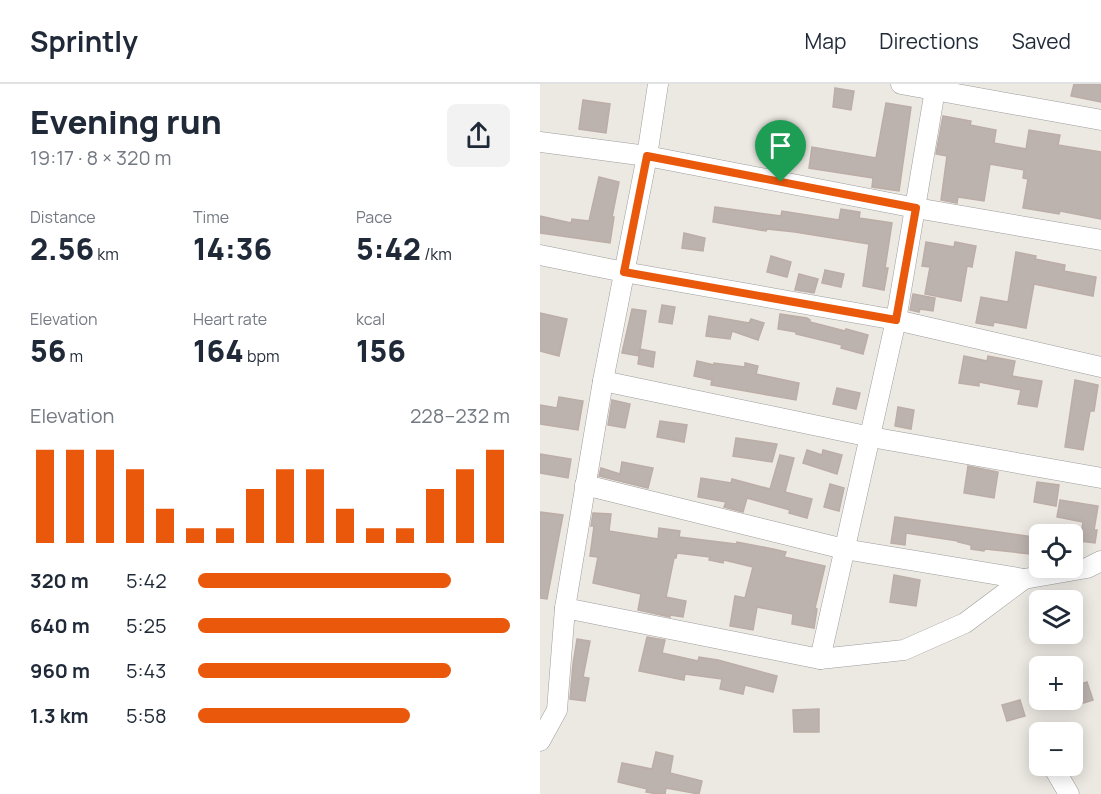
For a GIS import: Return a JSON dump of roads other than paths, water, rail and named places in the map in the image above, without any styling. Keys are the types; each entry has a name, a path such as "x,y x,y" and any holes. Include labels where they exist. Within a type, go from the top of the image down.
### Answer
{"street":[{"path":"540,741 557,710 565,608 603,381 647,156 658,84"},
{"path":"901,84 935,87 1101,120"},
{"path":"820,659 896,320 935,87"},
{"path":"540,142 647,156 916,208 1101,240"},
{"path":"540,255 896,320 1101,367"},
{"path":"603,381 871,437 1101,478"},
{"path":"585,485 844,549 1024,579 1087,568 1101,561"},
{"path":"565,608 820,659 904,650 965,623 1024,579"},
{"path":"1058,776 1069,794"}]}
